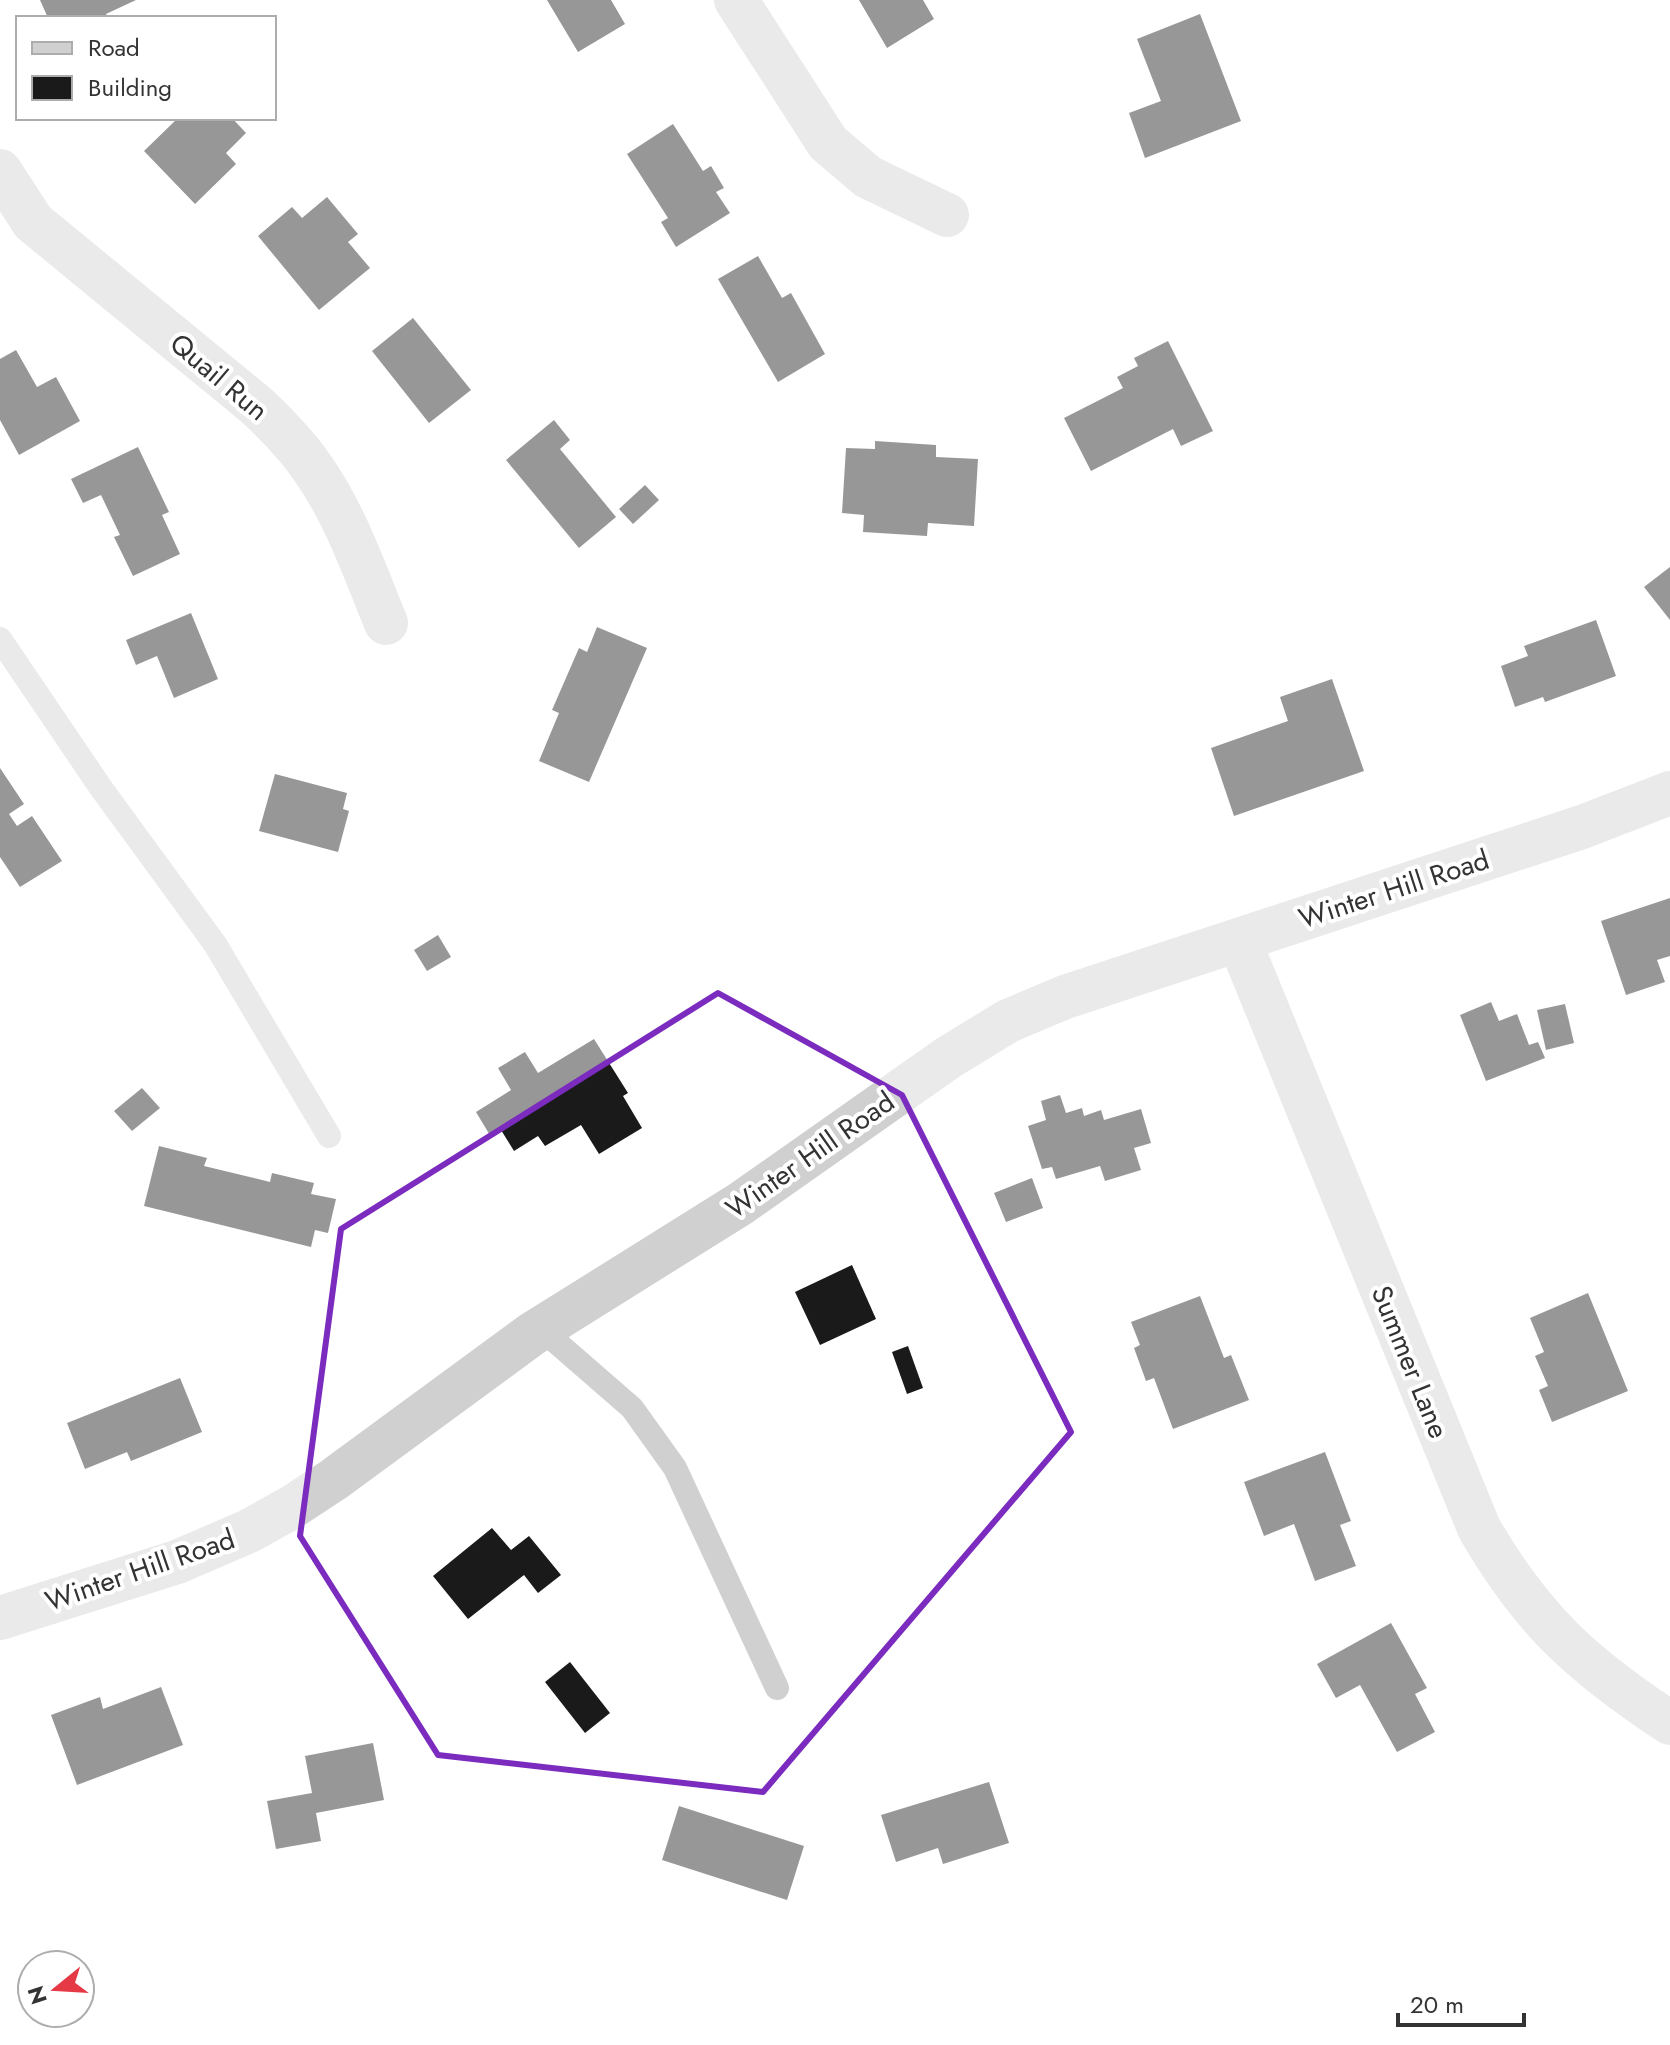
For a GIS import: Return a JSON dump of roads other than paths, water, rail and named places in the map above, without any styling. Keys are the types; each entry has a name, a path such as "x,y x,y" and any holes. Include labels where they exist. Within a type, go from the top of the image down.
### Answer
{"street":[{"path":"736,0 828,143 868,177 947,215"},
{"name":"Quail Run","path":"0,171 33,222 257,406 288,436 313,468 349,532 386,623"},
{"name":"Winter Hill Road","path":"0,1618 177,1562 249,1531 333,1480 540,1328 740,1204 949,1057 1008,1021 1065,997 1582,827 1670,793"},
{"name":"Summer Lane","path":"1239,940 1479,1528 1520,1592 1571,1650 1670,1723"}],"lane":[{"path":"0,639 101,788 215,944 329,1136"},
{"path":"540,1328 632,1408 675,1468 777,1688"}]}
